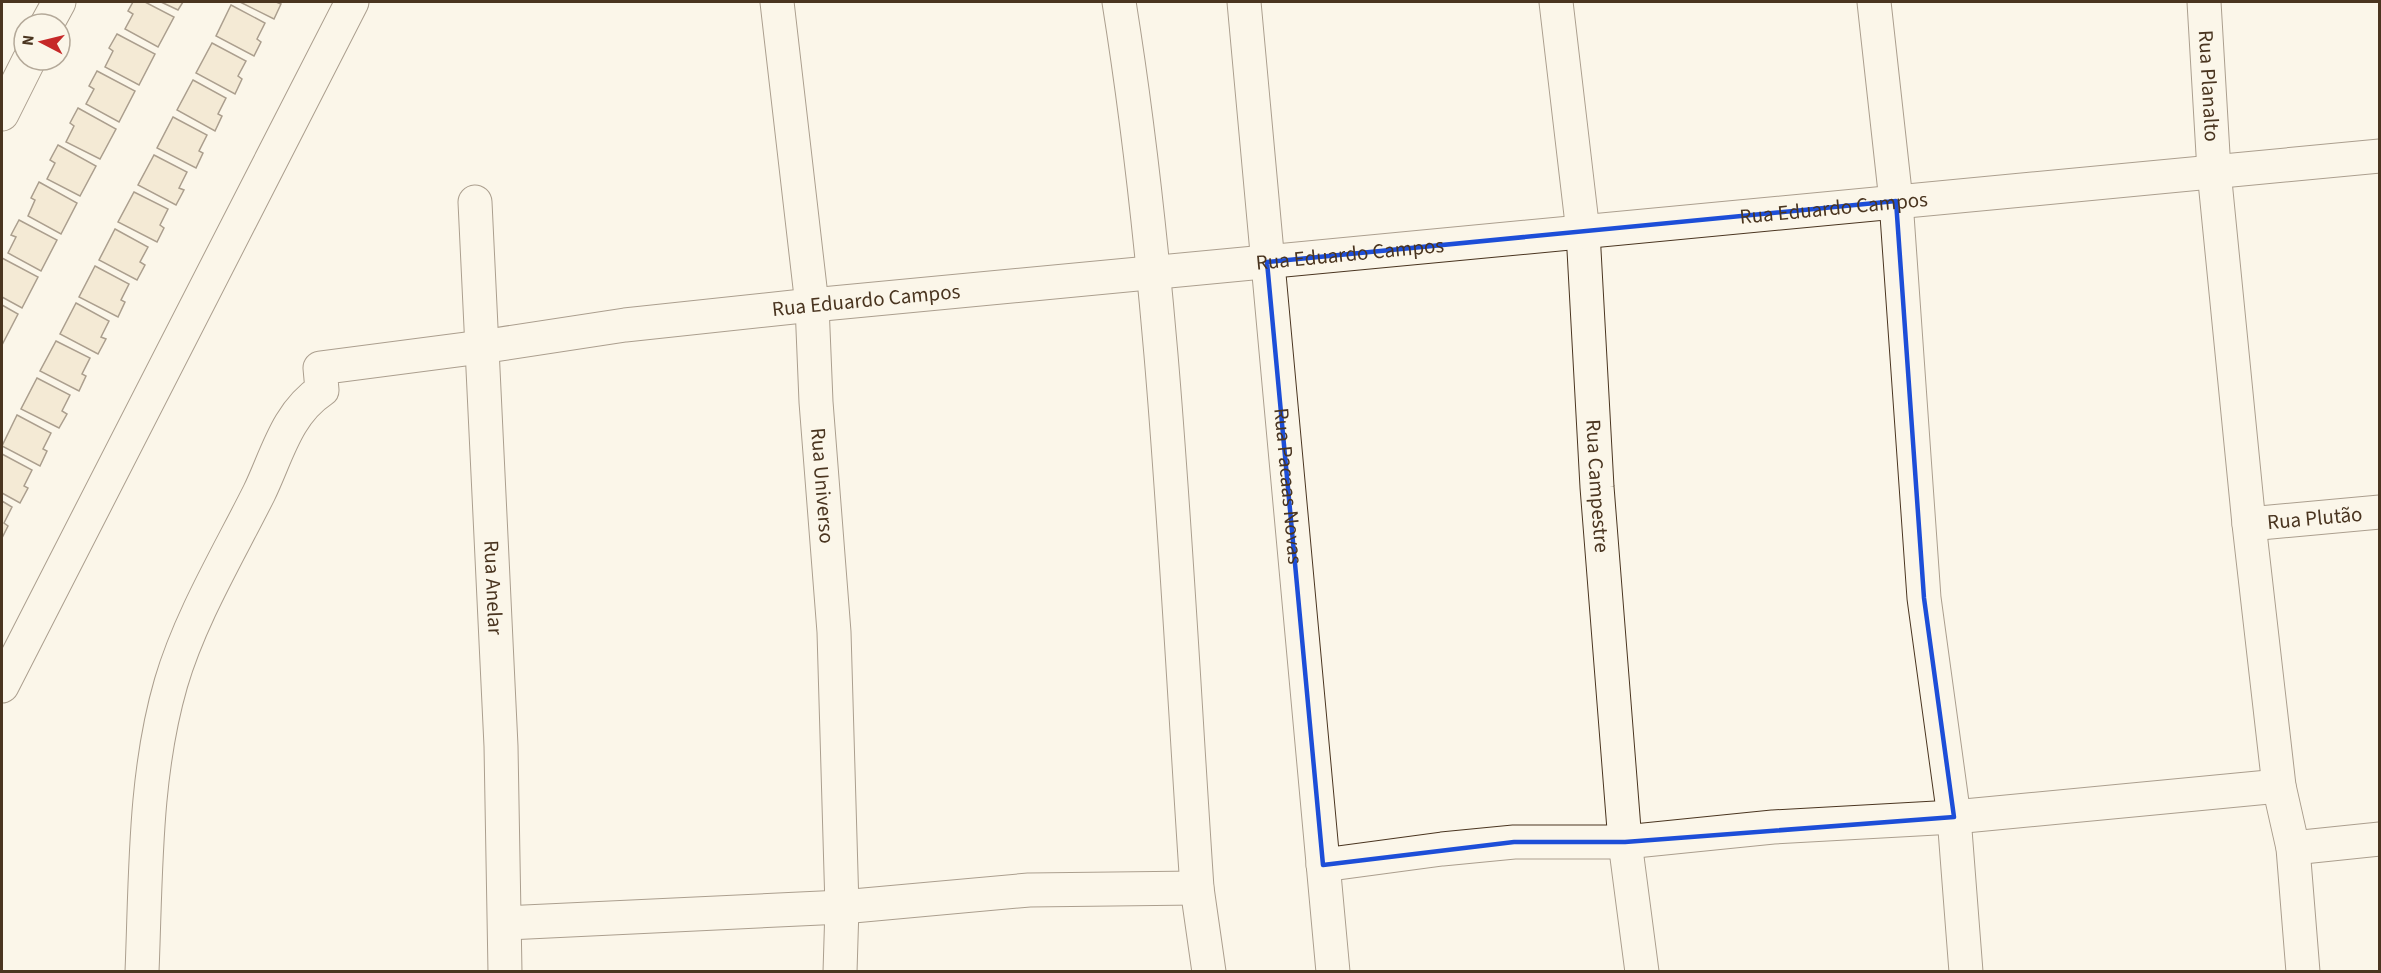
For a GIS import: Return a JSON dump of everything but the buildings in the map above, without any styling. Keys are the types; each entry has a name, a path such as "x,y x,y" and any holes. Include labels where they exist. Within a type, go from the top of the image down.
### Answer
{"street":[{"path":"2,686 352,2"},
{"name":"Rua Universo","path":"777,2 812,305 816,402 834,632 842,907 840,972"},
{"path":"1119,2 1131,77 1153,273 1162,373 1197,888 1209,972"},
{"name":"Rua Pacaas Novas","path":"1244,2 1333,972"},
{"name":"Rua Campestre","path":"1556,2 1584,232 1597,487 1624,842 1642,972"},
{"path":"1874,2 1896,201 1924,598 1954,817 1966,972"},
{"name":"Rua Planalto","path":"2204,2 2214,171 2249,524 2279,786 2293,848 2303,972"},
{"path":"2,114 23,72"},
{"name":"Rua Eduardo Campos","path":"142,972 147,830 156,745 172,681 223,560 260,491 284,433 308,400 322,390 320,368 625,325 812,305 2379,156"},
{"name":"Rua Anelar","path":"475,202 501,746 505,972"},
{"name":"Rua Plutão","path":"2249,524 2379,512"},
{"path":"1323,865 1514,842 1624,842 1773,827 1954,817 2279,786"},
{"path":"2293,848 2379,839"},
{"path":"505,923 842,907 1029,890 1197,888"}],"highlighted area":[{"path":"1896,201 1924,598 1954,817 1625,842 1514,842 1323,865 1267,262"}]}
